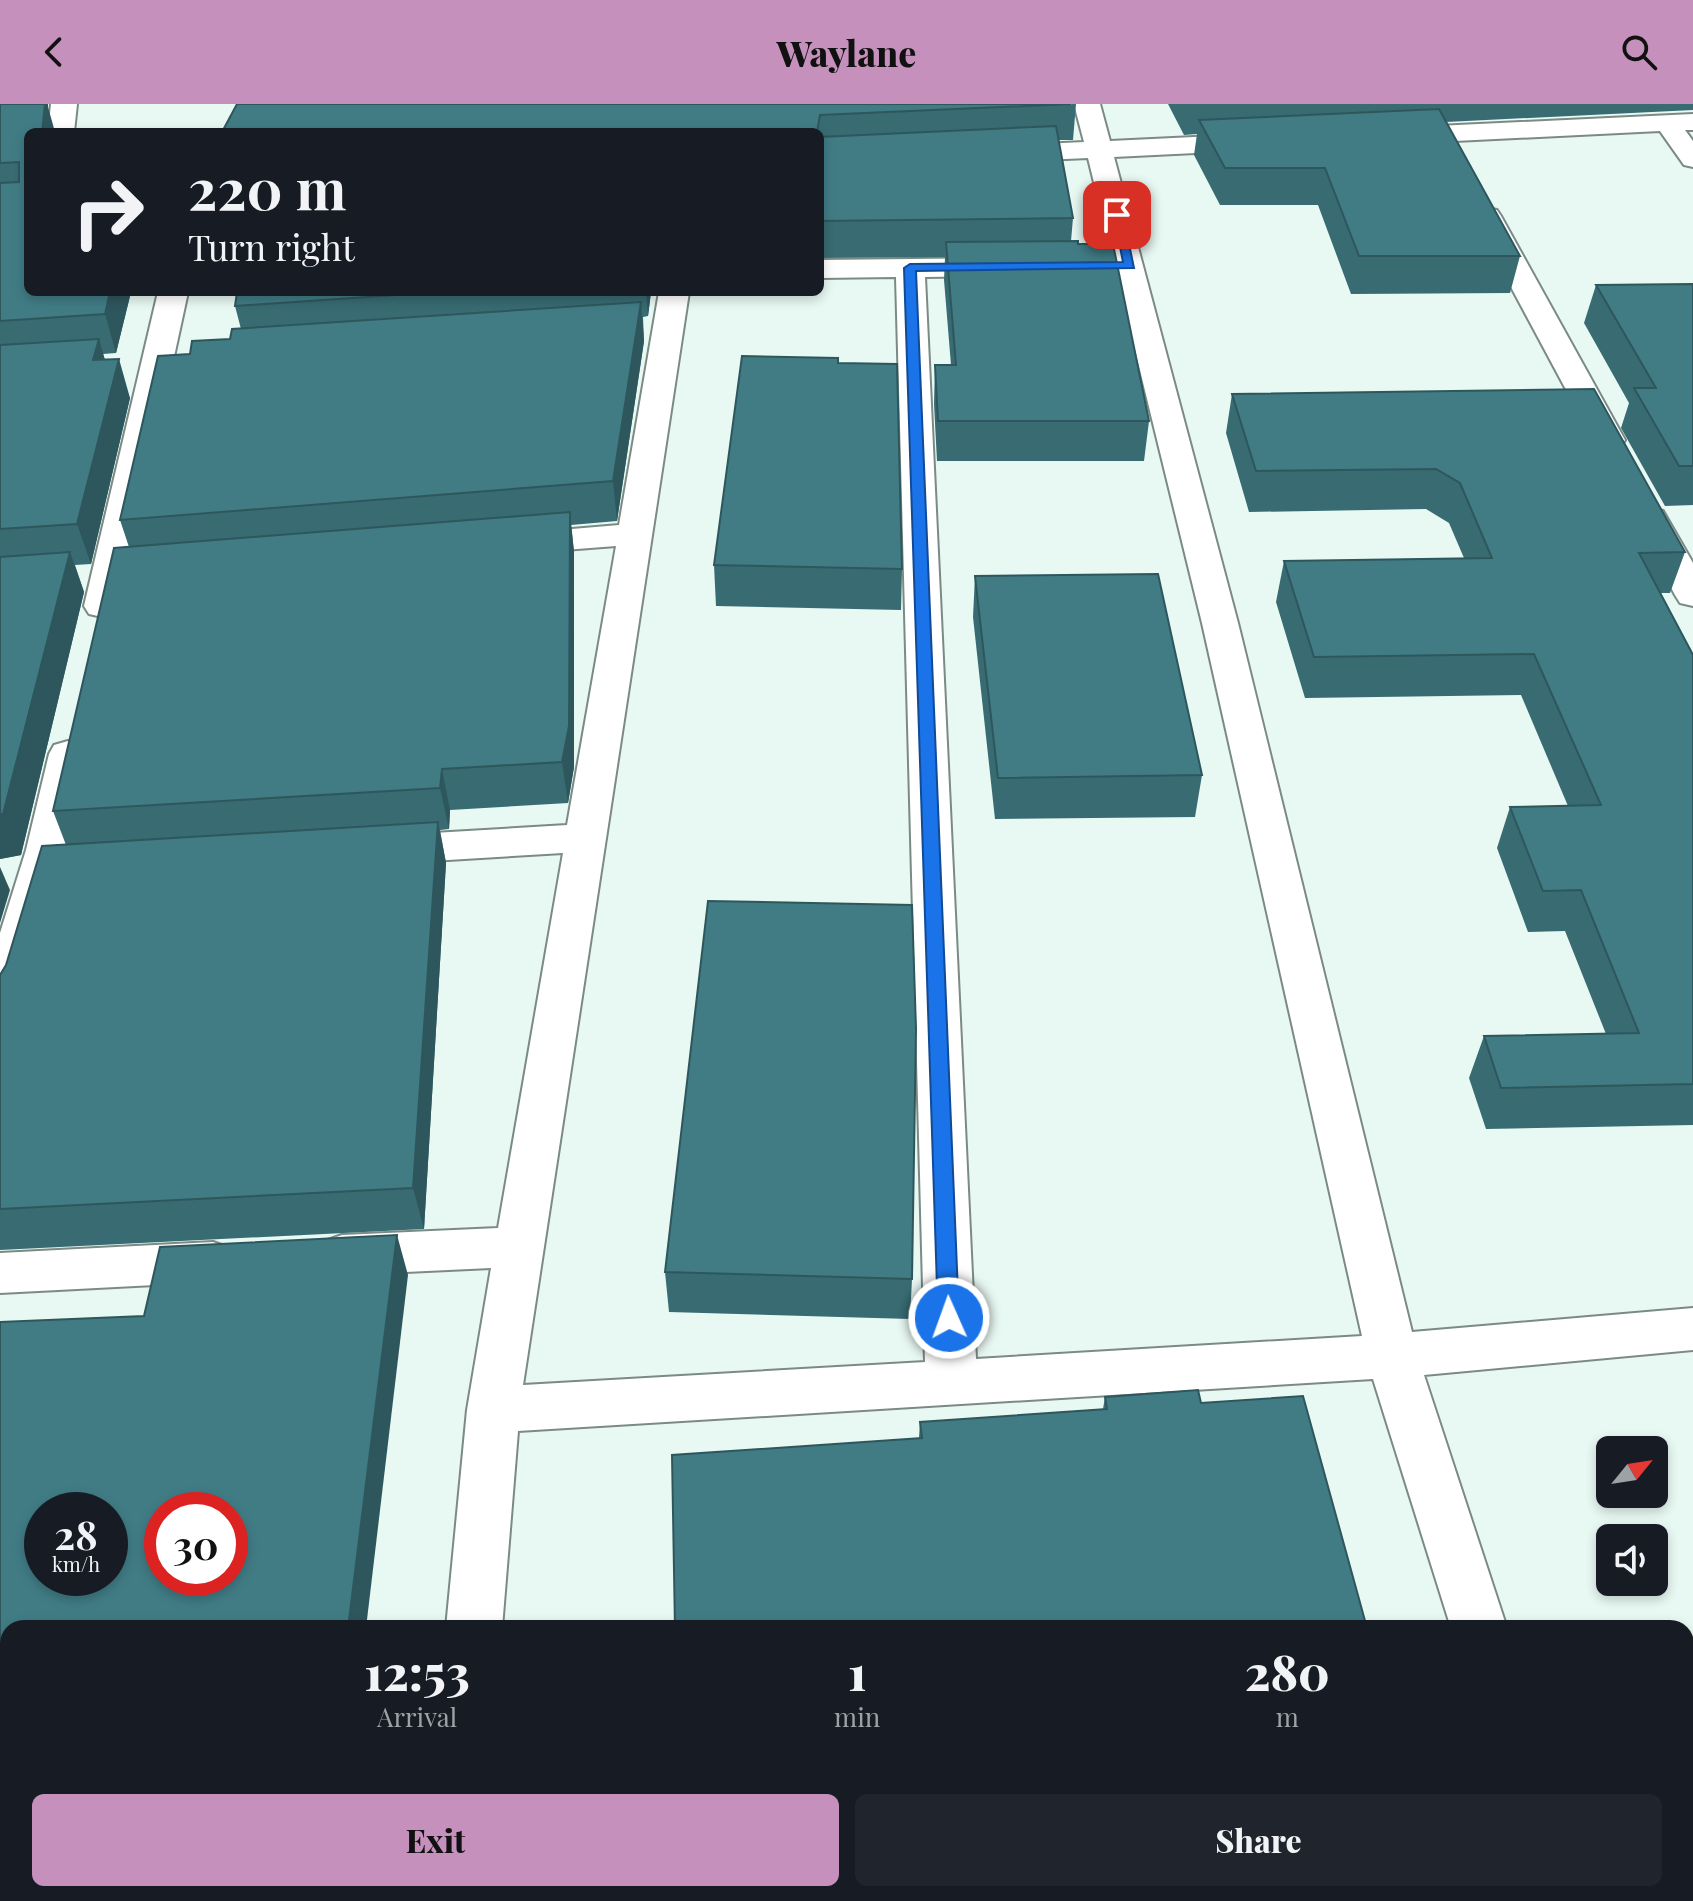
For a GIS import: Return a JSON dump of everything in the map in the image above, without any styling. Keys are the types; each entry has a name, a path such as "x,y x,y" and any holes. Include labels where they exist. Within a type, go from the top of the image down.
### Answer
{"street":[{"path":"61,128 64,104"},
{"path":"1087,104 1100,149 1114,266 1220,623 1392,1356 1476,1620"},
{"path":"1364,137 1680,122 1693,159"},
{"path":"1441,133 1457,161"},
{"path":"975,155 1286,141"},
{"path":"1472,189 1624,469"},
{"path":"824,269 1036,266"},
{"path":"910,268 951,1382"},
{"path":"94,638 172,296"},
{"path":"475,1620 493,1410 635,534 660,316"},
{"path":"1640,497 1693,595"},
{"path":"480,547 635,534"},
{"path":"0,1005 20,872 77,714"},
{"path":"352,852 586,838"},
{"path":"20,872 86,868"},
{"path":"299,1258 520,1247"},
{"path":"0,1273 252,1260"},
{"path":"493,1410 1392,1356 1693,1329"}],"building":[{"path":"0,104 45,104 42,128 24,128 24,296 109,296 105,314 0,321 0,183 19,182 19,162 0,163"},
{"path":"237,104 1071,104 820,115 818,128 224,128"},
{"path":"1439,109 1520,256 1359,256 1325,168 1225,168 1199,120"},
{"path":"1056,126 1073,218 824,221 824,137"},
{"path":"1078,241 1078,244 1113,244 1149,421 938,421 935,365 956,365 946,242"},
{"path":"1693,284 1693,466 1679,466 1634,388 1656,388 1596,285"},
{"path":"236,296 381,296 235,306"},
{"path":"641,302 613,481 120,520 158,356 190,354 192,341 230,339 232,329"},
{"path":"99,339 93,360 119,359 77,524 0,529 0,345"},
{"path":"742,356 838,358 838,363 897,364 902,569 714,565"},
{"path":"1594,389 1685,552 1639,553 1693,655 1693,1084 1501,1088 1484,1036 1639,1033 1581,890 1543,891 1510,807 1601,805 1534,654 1314,657 1284,561 1492,558 1460,483 1436,469 1256,471 1232,394"},
{"path":"570,512 569,726 562,762 442,769 440,788 53,811 114,548"},
{"path":"70,552 3,814 0,814 0,557"},
{"path":"1158,574 1202,775 998,778 975,576"},
{"path":"438,822 413,1188 0,1209 0,975 6,965 42,846"},
{"path":"708,901 912,905 916,1029 912,1279 665,1272"},
{"path":"397,1235 349,1620 0,1620 0,1322 144,1316 160,1247"},
{"path":"1198,1390 1201,1403 1303,1396 1365,1620 675,1620 672,1455 922,1438 920,1422 1107,1409 1105,1397"}],"route":[{"path":"949,1318 910,268 1130,266 1117,215"}]}
